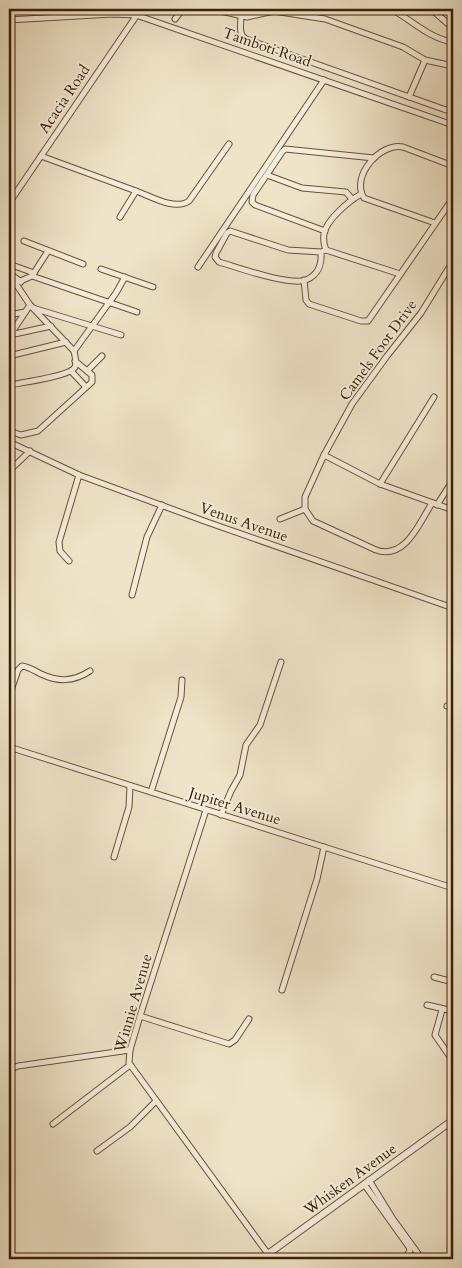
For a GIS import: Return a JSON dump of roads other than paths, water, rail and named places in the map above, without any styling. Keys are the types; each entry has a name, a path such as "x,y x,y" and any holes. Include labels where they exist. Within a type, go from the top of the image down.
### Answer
{"street":[{"name":"Acacia Road","path":"9,203 140,9"},
{"path":"175,19 183,9"},
{"path":"212,9 252,17 274,11 325,18 403,47 425,60 453,66"},
{"path":"391,9 414,26 437,38 453,42"},
{"path":"432,9 453,28"},
{"name":"Tamboti Road","path":"9,20 112,14 136,15 453,125"},
{"path":"241,16 241,34 244,39 446,110"},
{"path":"409,97 425,60"},
{"path":"198,268 324,80"},
{"path":"41,156 167,202 181,204 186,202 229,144"},
{"path":"435,223 366,199 361,194 361,178 374,158 385,150 398,146 453,166"},
{"path":"325,230 254,204 253,195 282,152 287,149 374,158"},
{"path":"267,175 302,188 346,192 352,200"},
{"path":"120,217 136,190"},
{"path":"361,194 341,209 325,230 323,240 323,251 321,262 311,277 304,280 291,280 263,275 219,262 216,258 216,253 230,231 288,250 323,251 400,274"},
{"path":"304,280 305,297 309,304 364,322 368,321 453,198"},
{"path":"24,241 83,264"},
{"path":"9,286 33,274 48,251"},
{"name":"Camels Foot Drive","path":"305,509 306,492 352,404 421,313 453,261"},
{"path":"9,264 108,303 137,312"},
{"path":"101,269 153,287"},
{"path":"9,272 18,283 31,306 74,351 76,362 75,367 71,371 9,385"},
{"path":"74,351 116,293 125,277"},
{"path":"10,336 31,306"},
{"path":"31,306 121,335"},
{"path":"9,315 25,312"},
{"path":"10,336 51,326"},
{"path":"9,356 66,342"},
{"path":"87,371 102,356"},
{"path":"9,431 21,435 38,431 92,382 93,378 76,362"},
{"path":"71,371 86,387"},
{"path":"380,484 434,397"},
{"name":"Venus Avenue","path":"9,442 79,475 453,608"},
{"path":"9,472 30,451"},
{"path":"324,455 380,484 453,510"},
{"path":"69,561 60,551 59,542 79,475"},
{"path":"280,519 305,509 311,520 315,523 386,553 396,550 406,543 453,480"},
{"path":"132,595 147,537 162,506"},
{"path":"221,815 231,791 240,776 246,745 260,725 281,662"},
{"path":"9,696 18,670 22,666 52,679 63,681 77,678 90,671"},
{"path":"151,792 181,697 182,680"},
{"name":"Jupiter Avenue","path":"9,747 453,888"},
{"path":"114,857 129,807 130,786"},
{"name":"Winnie Avenue","path":"206,810 140,1016 130,1050 130,1065 268,1254"},
{"path":"282,990 317,879 324,847"},
{"path":"434,977 453,982"},
{"path":"427,1005 453,1011"},
{"path":"442,1010 435,1035 453,1061"},
{"path":"140,1016 229,1044 235,1040 249,1019"},
{"path":"9,1075 12,1069 18,1066 130,1050"},
{"path":"53,1124 130,1065"},
{"path":"97,1151 130,1127 156,1100"},
{"name":"Whisken Avenue","path":"261,1259 453,1120"},
{"path":"366,1182 409,1247 410,1251 404,1259"},
{"path":"366,1182 422,1259"}]}
